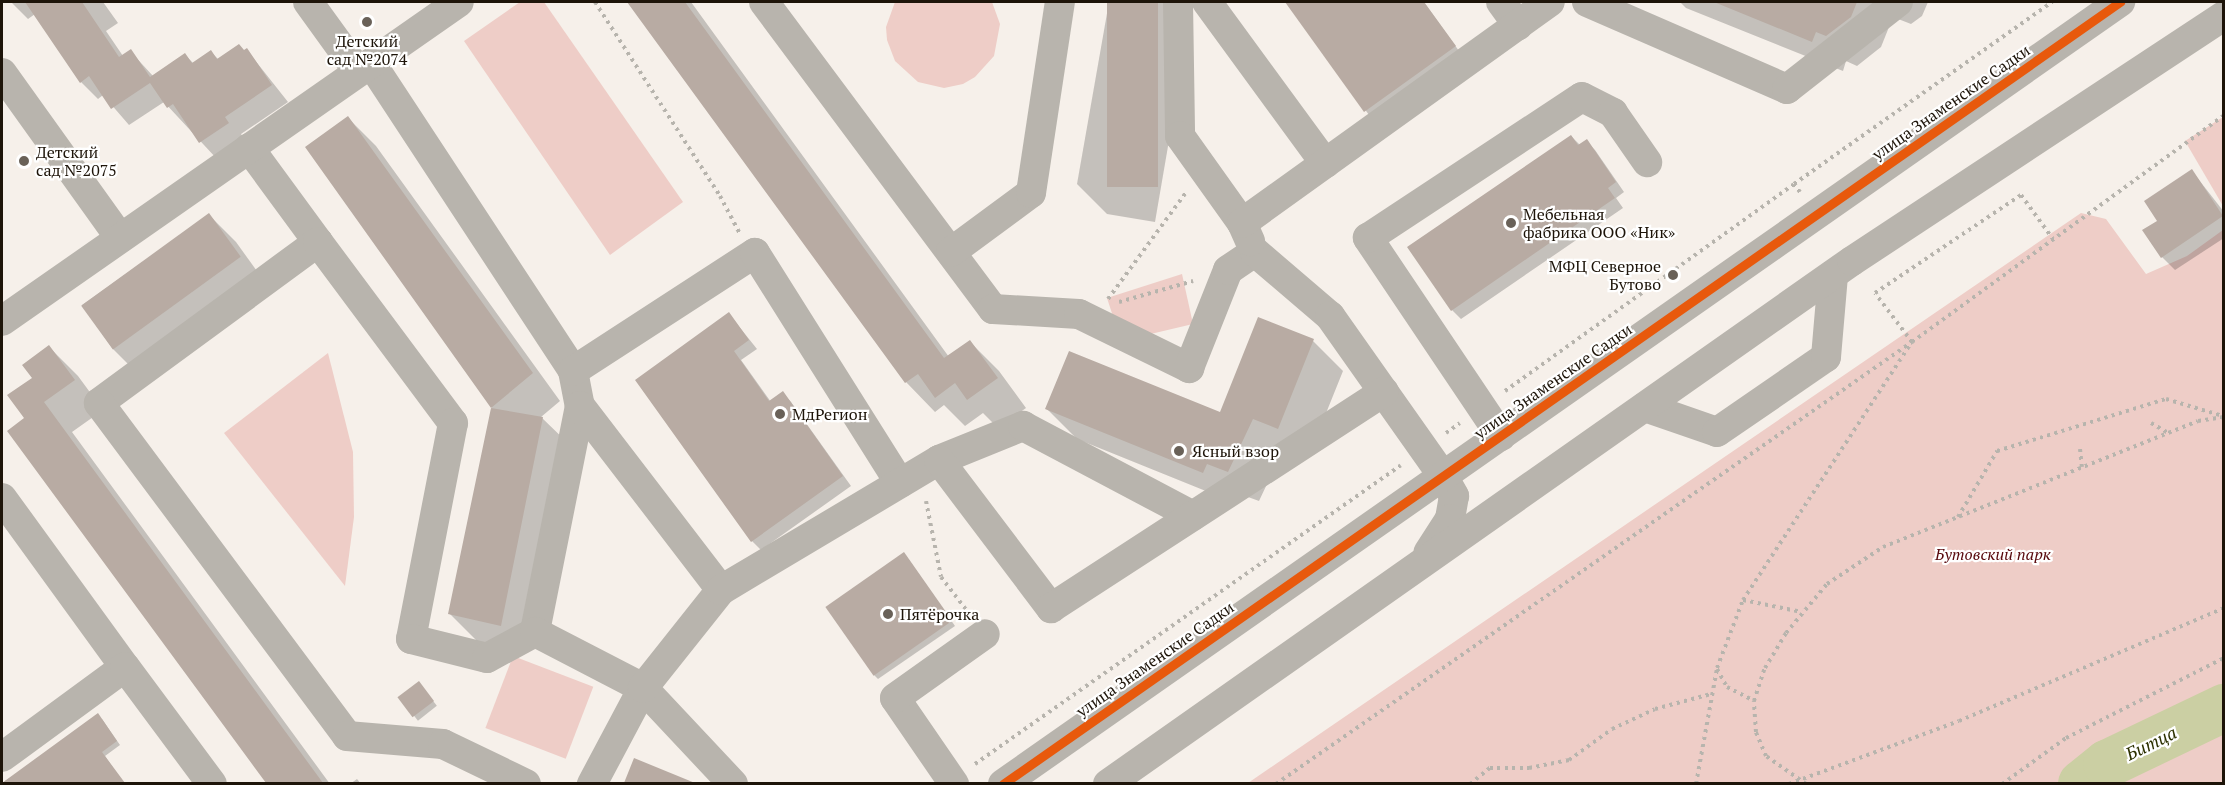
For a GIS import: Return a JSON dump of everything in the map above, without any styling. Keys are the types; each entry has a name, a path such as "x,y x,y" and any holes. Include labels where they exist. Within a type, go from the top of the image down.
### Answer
{"street":[{"path":"308,2 365,67 573,371 580,406 535,632"},
{"path":"2,321 459,2"},
{"path":"764,2 993,309 1078,314 1189,368 1228,270 1255,252"},
{"path":"951,252 1031,193 1060,2"},
{"path":"1178,2 1180,136 1242,224 1255,252 1330,316 1443,476 1454,496 1450,519 1438,542 1415,569"},
{"path":"1207,2 1325,163"},
{"path":"1242,224 1325,163 1510,13 1550,2"},
{"path":"1587,2 1787,89 1898,2"},
{"name":"улица Знаменские Садки","path":"1003,783 2120,2"},
{"path":"1108,783 1833,275 2223,16"},
{"path":"2,73 120,238"},
{"path":"1501,436 1480,408 1368,238 1582,97 1613,113 1647,162"},
{"path":"249,148 453,423 411,639 487,658 535,632"},
{"path":"318,242 99,403 347,736 443,744 526,783"},
{"path":"573,371 755,253 919,471 1050,608 1384,392"},
{"path":"1645,407 1717,432 1826,357 1833,275"},
{"path":"580,406 721,590"},
{"path":"592,783 643,688 721,590 919,471 1023,426 1193,516"},
{"path":"2,498 212,783"},
{"path":"535,632 643,688 727,781"},
{"path":"953,782 895,698 985,634"},
{"path":"2,757 125,667"}],"path":[{"path":"595,2 720,196 735,227"},
{"path":"953,782 2052,2"},
{"path":"1276,783 1911,342 2223,115"},
{"path":"1204,169 1102,307 1228,270"},
{"path":"1794,184 1817,216"},
{"path":"1911,342 1875,293 2021,195 2053,239"},
{"path":"1696,783 1717,668 1743,600 1911,342"},
{"path":"1958,518 1997,451 2166,399 2223,417"},
{"path":"1806,783 1802,778 1766,756 1756,732 1754,701 1765,668 1802,612 1827,584 1883,547 2198,421 2223,417"},
{"path":"2151,423 2168,433"},
{"path":"2080,449 2082,467"},
{"path":"919,471 941,577 985,634"},
{"path":"1743,600 1802,612"},
{"path":"1789,783 1959,721 2223,608"},
{"path":"2002,783 2067,738 2223,658"},
{"path":"1717,668 1727,687 1754,701"},
{"path":"1470,783 1490,768 1529,768 1569,760 1612,729 1644,714 1711,694"}],"green space":[{"path":"520,2 544,2 683,202 610,255 464,41"},
{"path":"895,2 992,2 1000,24 994,56 975,77 963,84 944,88 918,82 895,61 887,40 886,27"},
{"path":"2223,117 2223,206 2185,141"},
{"name":"Бутовский парк","path":"2081,213 2106,219 2146,274 2187,256 2223,230 2223,783 1248,783"},
{"path":"1182,274 1193,324 1121,341 1107,298"},
{"path":"328,353 353,452 354,517 345,586 224,433"},
{"path":"513,656 593,687 566,759 485,728"}],"building":[{"path":"25,2 82,2 119,57 131,49 150,77 185,53 192,63 211,50 217,59 239,44 244,50 247,48 272,85 225,117 229,123 199,143 173,104 167,108 150,83 111,109 89,76 80,83"},
{"path":"627,2 685,2 944,358 970,340 998,378 967,400 955,383 935,398 918,374 905,383"},
{"path":"1107,2 1158,2 1158,187 1107,187"},
{"path":"1285,2 1424,2 1456,46 1364,112"},
{"path":"1714,2 1857,2 1851,17 1826,36 1816,32 1812,42"},
{"path":"348,116 533,373 491,408 305,147"},
{"name":"Мебельная фабрика ООО «Ник»","path":"1571,135 1578,145 1587,139 1616,182 1608,188 1615,198 1451,311 1407,247"},
{"path":"2192,169 2223,216 2161,258 2142,230 2157,221 2144,201"},
{"path":"209,213 241,257 113,350 81,306"},
{"path":"729,312 749,340 734,351 769,401 783,391 843,476 751,542 635,380"},
{"path":"1258,317 1314,339 1278,429 1253,419 1228,472 1207,464 1203,473 1045,409 1069,351 1220,412"},
{"path":"49,345 75,380 44,402 323,783 266,783 7,431 24,418 7,395 32,378 22,365"},
{"path":"491,408 543,417 501,626 448,614"},
{"name":"Пятёрочка","path":"904,552 952,621 874,676 825,607"},
{"path":"419,681 434,701 412,717 397,697"},
{"path":"98,713 117,741 102,752 125,783 2,783"},
{"path":"634,758 695,783 624,783"}],"waterway":[{"name":"Битца","path":"2082,784 2107,764 2224,708"}],"cycle path":[{"path":"1003,784 2120,2"}],"place":[{"name":"Детский сад №2074","path":"367,22"},
{"name":"Детский сад №2075","path":"24,161"},
{"name":"Мебельная фабрика ООО «Ник»","path":"1511,223"},
{"name":"МФЦ Северное Бутово","path":"1673,275"},
{"name":"МдРегион","path":"780,414"},
{"name":"Ясный взор","path":"1179,451"},
{"name":"Пятёрочка","path":"888,614"}]}
